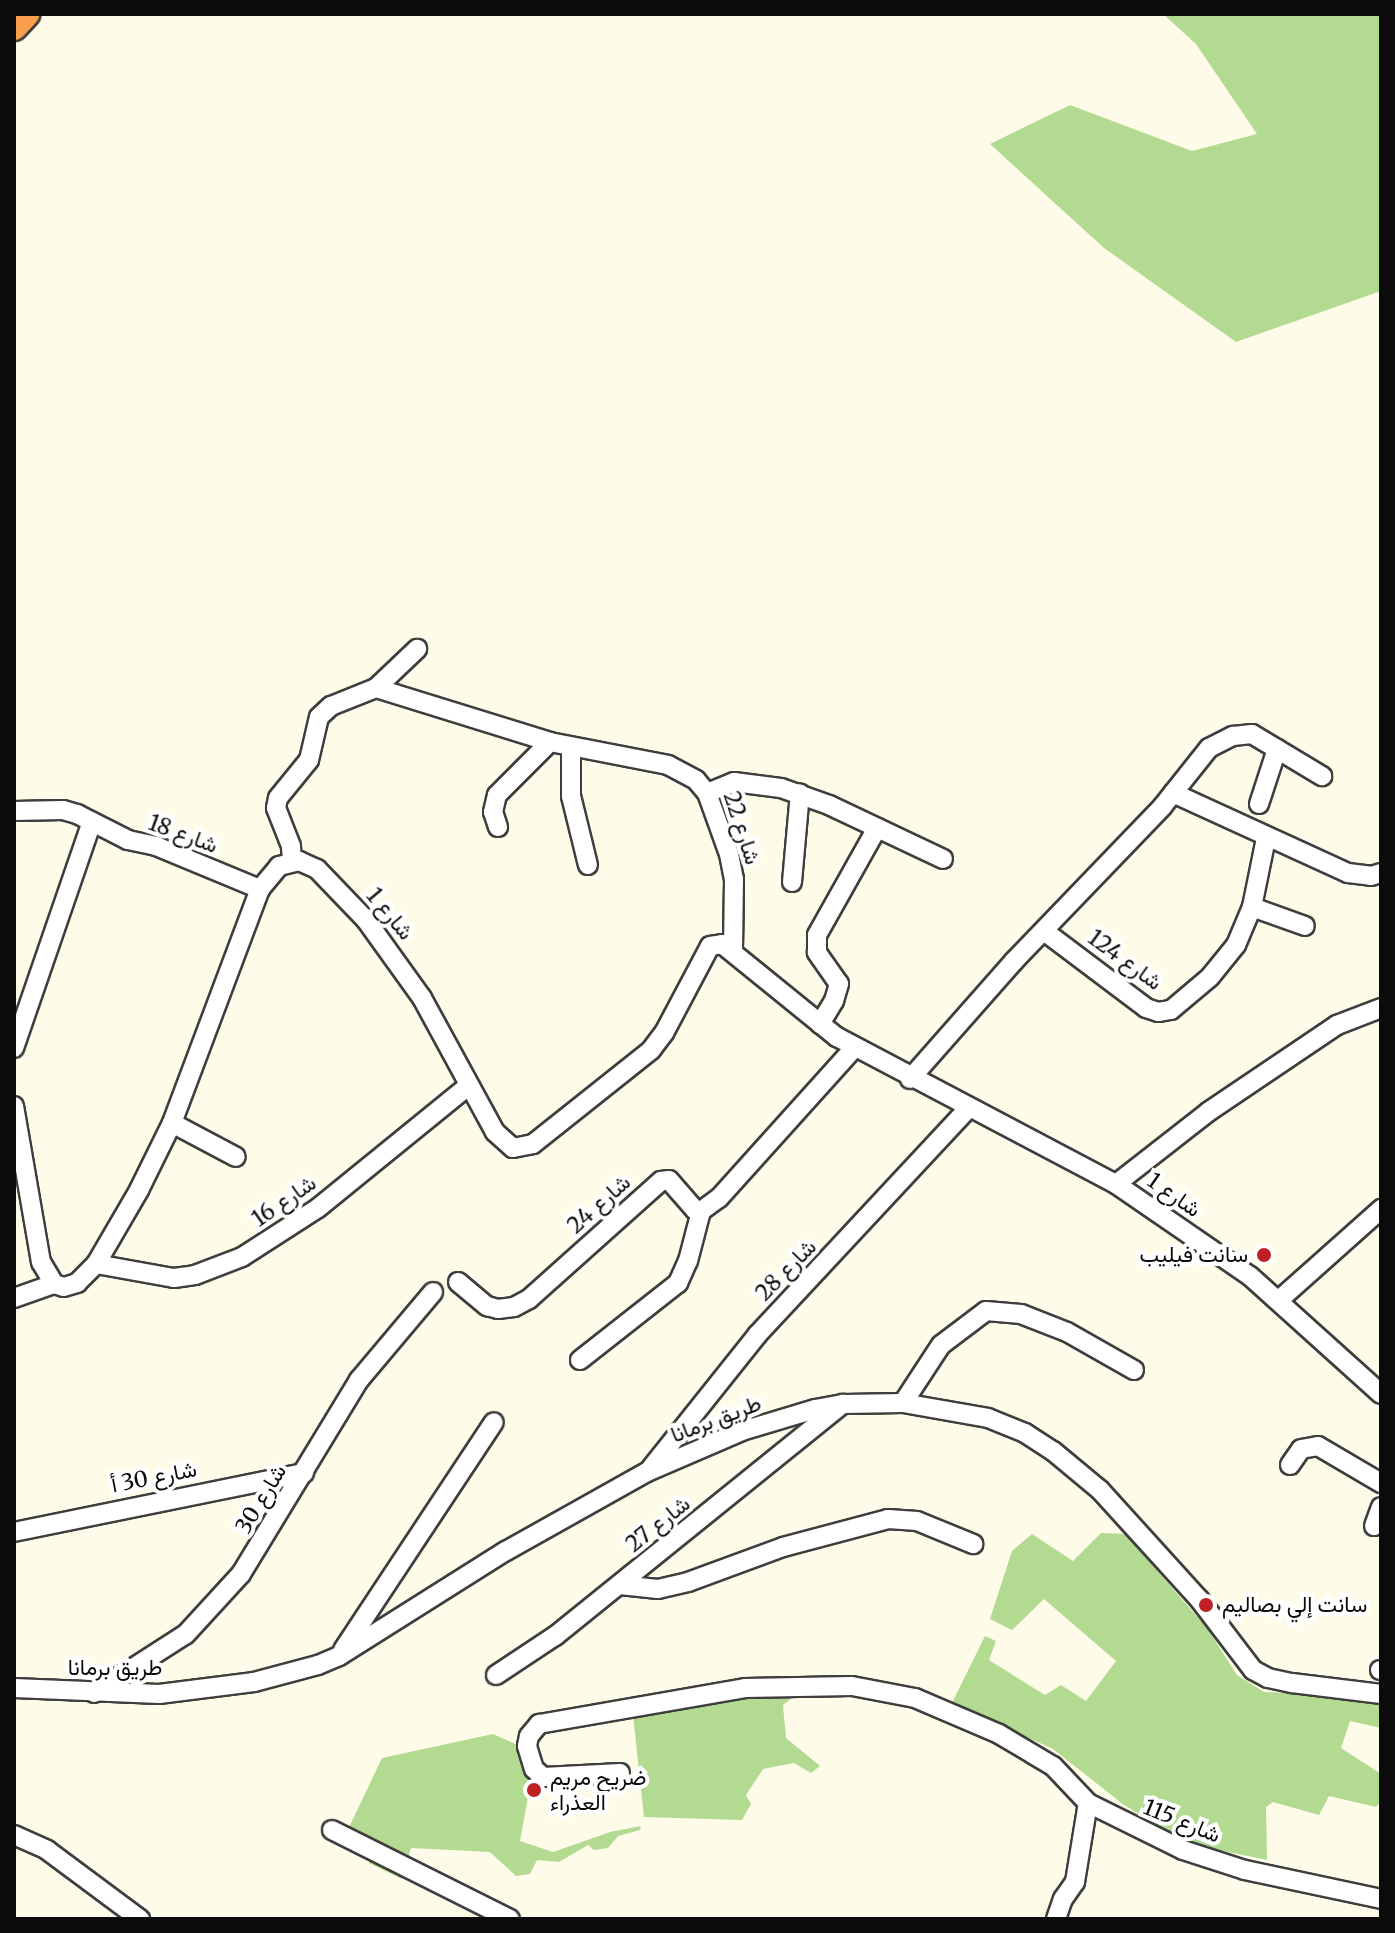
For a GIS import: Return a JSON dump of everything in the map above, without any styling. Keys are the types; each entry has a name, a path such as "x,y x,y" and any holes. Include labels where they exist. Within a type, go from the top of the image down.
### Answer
{"highway":[{"path":"14,27 26,14"}],"street":[{"path":"14,1298 54,1284 64,1287 77,1283 96,1264 172,1123 260,889 279,866 292,861 291,846 276,808 278,798 309,760 319,717 331,706 376,688 417,649"},
{"name":"شارع 22","path":"376,688 550,742 668,765 696,780 707,793 729,854 734,879 733,950"},
{"path":"910,1079 1173,793 1209,748 1221,741 1252,734 1322,776"},
{"path":"498,827 493,812 497,795 550,742"},
{"path":"571,747 571,796 588,865"},
{"path":"1259,804 1277,749"},
{"path":"707,793 734,782 800,793 943,859"},
{"path":"792,882 800,793"},
{"path":"1173,793 1348,873 1371,876 1381,873"},
{"name":"شارع 18","path":"14,811 63,810 128,840 156,846 260,889"},
{"path":"14,1048 92,822"},
{"path":"820,1024 834,1001 839,984 817,952 817,935 877,828"},
{"name":"شارع 124","path":"1044,931 1146,1008 1158,1012 1171,1010 1210,977 1236,945 1252,907 1266,838"},
{"name":"شارع 1","path":"292,861 306,862 317,869 397,959 495,1132 513,1148 533,1144 651,1050 664,1033 710,946 722,944 820,1024 855,1047 910,1079 1116,1184 1250,1276 1381,1394"},
{"path":"1252,907 1305,926"},
{"path":"1116,1184 1208,1112 1337,1025 1381,1008"},
{"path":"580,1360 678,1283 688,1261 701,1211 732,1185 855,1047"},
{"name":"شارع 16","path":"96,1264 174,1278 195,1275 242,1257 318,1208 468,1086"},
{"path":"14,1106 41,1262 54,1284"},
{"name":"شارع 28","path":"647,1472 757,1335 969,1108"},
{"path":"172,1123 236,1157"},
{"name":"شارع 24","path":"458,1282 487,1306 498,1309 514,1307 529,1299 661,1181 669,1180 695,1210 701,1211"},
{"path":"1279,1300 1381,1209"},
{"name":"شارع 30","path":"92,1694 186,1634 212,1609 255,1557 359,1380 433,1292"},
{"path":"903,1403 941,1345 986,1311 1021,1314 1094,1345 1134,1370"},
{"name":"طريق برمانا","path":"14,1688 92,1694 159,1694 254,1682 339,1656 506,1551 647,1472 742,1431 815,1409 844,1404 903,1403 988,1418 1025,1433 1053,1451 1110,1501 1199,1599 1253,1670 1268,1678 1381,1694"},
{"name":"شارع 27","path":"496,1675 555,1636 844,1404"},
{"path":"339,1656 494,1422"},
{"path":"1290,1465 1301,1449 1318,1446 1381,1483"},
{"name":"شارع 30 أ","path":"14,1532 304,1473"},
{"path":"1374,1526 1381,1507"},
{"path":"620,1585 658,1589 688,1582 783,1547 888,1519 917,1521 973,1544"},
{"path":"14,1544 74,1520"},
{"path":"620,1773 543,1777 534,1769 527,1746 529,1736 539,1724 745,1688 852,1686 915,1698 999,1734 1053,1766 1088,1803 1075,1882 1063,1899 1056,1919"},
{"name":"شارع 115","path":"1088,1803 1183,1850 1245,1870 1381,1899"},
{"path":"332,1830 510,1919"},
{"path":"14,1835 47,1850 140,1919"}],"green space":[{"path":"1163,14 1381,14 1381,291 1236,342 1104,248 990,144 1070,105 1192,151 1257,134 1196,44"},
{"path":"1101,1533 1125,1534 1207,1628 1237,1675 1264,1692 1364,1696 1381,1705 1381,1728 1350,1721 1341,1748 1381,1774 1381,1801 1376,1807 1329,1796 1319,1815 1273,1802 1266,1807 1267,1860 1189,1844 1124,1805 1053,1749 952,1703 985,1636 996,1641 989,1660 1045,1695 1061,1685 1086,1701 1116,1661 1044,1599 1012,1630 990,1619 1012,1551 1032,1534 1073,1561"},
{"path":"795,1686 793,1697 783,1705 786,1738 820,1766 811,1773 794,1763 763,1769 746,1795 751,1804 742,1820 644,1817 633,1715"},
{"path":"493,1734 536,1753 520,1841 553,1852 610,1832 641,1826 640,1830 618,1836 608,1848 594,1850 588,1845 559,1862 537,1860 530,1874 516,1876 490,1852 411,1848 402,1879 369,1863 370,1854 344,1838 382,1758"}],"place":[{"name":"سانت فيليب","path":"1264,1255"},
{"name":"سانت إلي بصاليم","path":"1206,1605"},
{"name":"ضريح مريم العذراء","path":"534,1790"}]}
